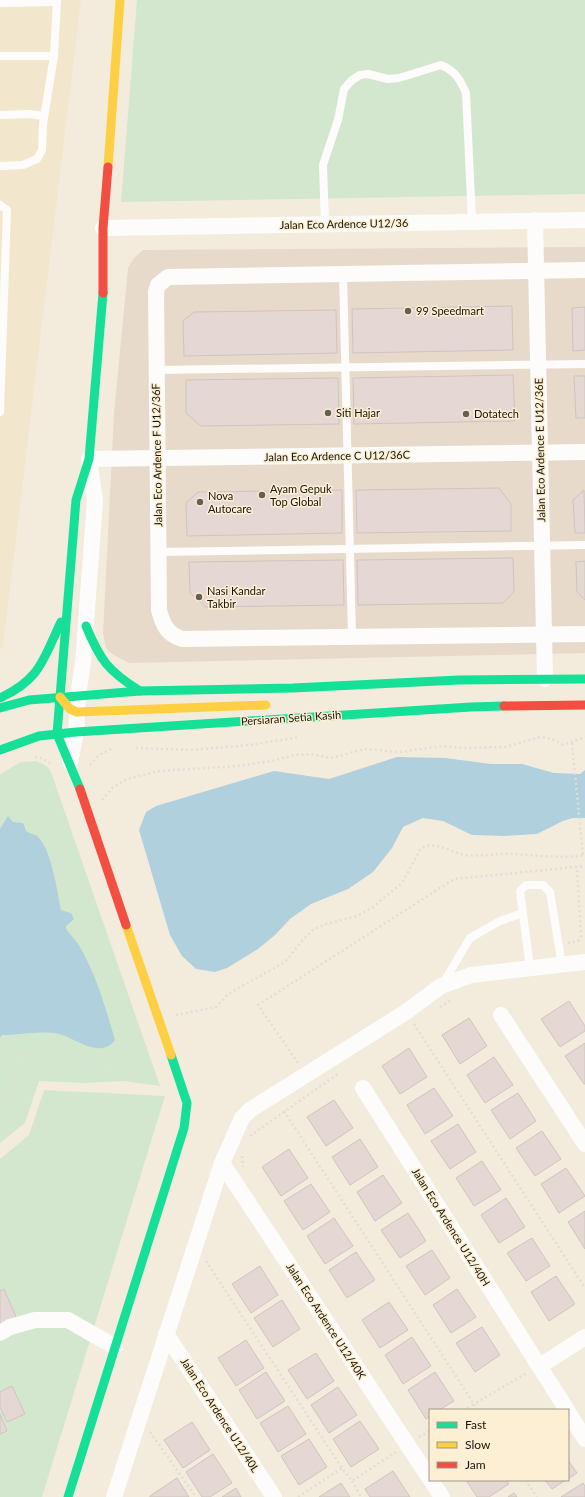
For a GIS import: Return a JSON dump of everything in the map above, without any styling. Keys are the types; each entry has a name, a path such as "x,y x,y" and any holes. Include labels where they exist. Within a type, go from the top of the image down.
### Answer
{"street":[{"path":"72,767 86,626 95,501 89,460 104,280 103,228 120,0"},
{"name":"Jalan Eco Ardence E U12/36E","path":"535,220 545,679"},
{"name":"Jalan Eco Ardence U12/36","path":"103,228 585,220"},
{"path":"343,273 585,270"},
{"name":"Jalan Eco Ardence F U12/36F","path":"343,273 182,276 168,277 161,281 158,285 156,292 156,370 159,610 166,629 182,639 352,636"},
{"name":"Jalan Eco Ardence C U12/36C","path":"89,460 585,452"},
{"path":"68,1497 184,1128 186,1103 163,1030 72,767 57,734 76,500 89,460"},
{"path":"0,698 21,687 32,679 67,610"},
{"path":"86,626 98,656 105,666 140,691"},
{"path":"352,636 585,634"},
{"path":"0,708 29,700 140,691 293,688 458,680 585,679"},
{"path":"60,697 70,709 77,712 274,705"},
{"name":"Persiaran Setia Kasih","path":"0,750 39,736 76,732 472,707 585,705"},
{"path":"301,708 310,717"},
{"path":"114,1497 222,1163 242,1118 250,1110 274,1096 306,1074 409,1021 441,986 471,975 584,963"},
{"path":"501,1015 585,1144"},
{"name":"Jalan Eco Ardence U12/40H","path":"363,1088 566,1409"},
{"name":"Jalan Eco Ardence U12/40K","path":"222,1163 429,1478"},
{"path":"0,1333 10,1327 35,1320 68,1320 115,1347"},
{"name":"Jalan Eco Ardence U12/40L","path":"166,1334 274,1497"},
{"path":"540,1366 585,1337"},
{"name":"Jalan Eco Ardence U12/40H","path":"569,1414 585,1439"},
{"name":"Jalan Eco Ardence U12/40K","path":"431,1481 442,1497"}],"lane":[{"path":"0,3 57,1 54,56 44,116 42,150 37,159 23,165 0,166"},
{"path":"0,56 54,56"},
{"path":"325,224 323,165 338,120 344,89 352,80 360,75 368,74 388,79 399,78 441,65 450,69 460,78 466,93 472,221"},
{"path":"0,115 30,114 44,116"},
{"path":"0,205 7,210 0,412"},
{"path":"343,273 349,456 352,636"},
{"path":"156,370 585,364"},
{"path":"159,552 585,545"},
{"path":"530,968 520,891 526,885 543,885 550,892 562,965"},
{"path":"441,986 470,938 500,921 523,913"}],"path":[{"path":"132,747 192,750 249,745 302,737"},
{"path":"98,805 112,788 127,779 159,771 238,766 305,754 331,758 365,749 399,752 443,746 463,748 504,747 540,737 552,739 563,745 585,737"},
{"path":"0,1122 6,1105 14,1092 14,1072 17,1063 22,1057 30,1054 60,1063 73,1062 104,1070 112,1070 134,1062 163,1030 173,1016 216,1007 228,994 285,962 313,930 326,924 357,916 373,907 402,883 420,850 425,846 441,846 459,854 470,855 584,855 572,743"},
{"path":"72,767 87,769 91,762 99,755 111,748 118,748"},
{"path":"32,756 42,758 53,765"},
{"path":"306,1074 258,1005 454,879 585,866"},
{"path":"559,944 578,941 581,937 577,867"},
{"path":"434,1011 454,998"},
{"path":"409,1021 585,1288"},
{"path":"247,1138 342,1071"},
{"path":"274,1096 477,1409"},
{"path":"232,1179 243,1170 242,1149"},
{"path":"195,1245 352,1481 361,1497"},
{"path":"466,1409 540,1366"},
{"path":"140,1416 196,1497"},
{"path":"352,1481 429,1431"},
{"path":"298,1497 342,1468"},
{"path":"526,1481 537,1497"}],"shaded area":[{"path":"0,0 81,0 3,647 0,649"},
{"path":"585,247 585,653 129,663 112,654 106,648 103,634 114,413 128,268 134,258 143,250"}],"green space":[{"path":"137,0 585,0 585,194 121,202"},
{"path":"36,761 47,766 51,772 160,1086 123,1081 84,1083 39,1081 25,1123 0,1143 0,774 21,762"},
{"path":"44,1090 165,1096 42,1497 0,1497 0,1159 29,1135"}],"water":[{"path":"397,757 445,758 491,764 522,764 554,773 580,774 585,770 585,818 573,818 563,821 537,834 504,836 472,835 443,821 423,818 403,827 392,848 373,872 348,889 311,904 290,919 275,935 258,949 227,968 215,972 196,969 182,956 170,935 139,830 146,812 156,806 274,771 329,779"},
{"path":"8,816 13,822 23,823 26,831 37,836 47,851 53,871 61,910 71,913 74,919 66,926 66,929 78,944 87,960 105,1005 115,1040 109,1046 94,1048 55,1033 2,1035 0,1038 0,829"}],"building":[{"path":"512,306 513,350 353,353 352,309"},
{"path":"585,307 585,350 573,351 572,308"},
{"path":"336,310 337,353 184,356 183,321 194,312"},
{"path":"513,375 515,421 354,424 353,378"},
{"path":"574,376 585,376 585,418 576,418"},
{"path":"338,378 339,424 201,426 186,413 186,380"},
{"path":"499,488 511,504 511,531 357,533 356,490"},
{"path":"342,490 342,533 187,536 186,503 198,492"},
{"path":"584,490 585,533 575,533 573,500"},
{"path":"513,558 514,592 503,603 358,605 357,560"},
{"path":"343,560 344,605 206,607 190,593 189,562"},
{"path":"585,561 585,600 577,592 576,562"},
{"path":"569,1001 585,1026 585,1031 560,1047 541,1019"},
{"path":"469,1018 487,1046 460,1064 442,1035"},
{"path":"585,1043 585,1084 584,1084 565,1056"},
{"path":"409,1048 427,1077 400,1094 382,1066"},
{"path":"494,1057 513,1085 485,1103 467,1075"},
{"path":"434,1088 453,1116 425,1134 407,1105"},
{"path":"518,1093 536,1121 510,1139 491,1110"},
{"path":"334,1100 353,1128 326,1146 307,1117"},
{"path":"458,1124 476,1152 450,1169 431,1141"},
{"path":"542,1131 561,1159 535,1176 516,1148"},
{"path":"360,1139 378,1167 350,1185 332,1157"},
{"path":"289,1149 308,1178 281,1196 262,1167"},
{"path":"482,1161 501,1190 474,1206 456,1178"},
{"path":"566,1168 585,1196 559,1213 541,1184"},
{"path":"383,1175 402,1203 375,1221 357,1192"},
{"path":"311,1184 330,1212 303,1230 284,1201"},
{"path":"506,1198 525,1227 499,1243 481,1215"},
{"path":"585,1211 585,1249 568,1222"},
{"path":"408,1213 426,1241 400,1258 381,1230"},
{"path":"334,1218 353,1246 325,1264 307,1236"},
{"path":"532,1238 550,1266 526,1281 507,1253"},
{"path":"432,1250 450,1278 425,1295 406,1266"},
{"path":"356,1252 375,1280 347,1298 329,1270"},
{"path":"260,1266 278,1295 251,1313 232,1284"},
{"path":"556,1276 575,1304 549,1321 531,1292"},
{"path":"4,1289 17,1319 0,1326 0,1291"},
{"path":"457,1289 476,1317 451,1333 433,1305"},
{"path":"282,1300 300,1329 273,1347 254,1318"},
{"path":"389,1302 408,1330 380,1348 362,1320"},
{"path":"482,1327 500,1355 475,1372 456,1343"},
{"path":"412,1337 431,1366 403,1384 385,1355"},
{"path":"246,1340 264,1368 236,1386 218,1358"},
{"path":"316,1353 334,1381 307,1399 288,1370"},
{"path":"266,1372 285,1401 257,1419 239,1390"},
{"path":"435,1372 454,1401 441,1409 429,1409 429,1417 426,1419 408,1390"},
{"path":"12,1386 25,1414 7,1422 0,1407 0,1392"},
{"path":"338,1387 357,1415 329,1433 311,1405"},
{"path":"288,1406 306,1434 278,1452 260,1423"},
{"path":"0,1414 7,1431 0,1434"},
{"path":"360,1421 379,1449 351,1467 333,1439"},
{"path":"192,1422 210,1450 183,1468 164,1440"},
{"path":"309,1439 327,1467 299,1485 281,1456"},
{"path":"213,1454 232,1483 210,1497 202,1497 186,1472"},
{"path":"569,1461 577,1473 569,1478"},
{"path":"393,1471 410,1497 370,1497 365,1489"},
{"path":"177,1478 189,1497 150,1497 150,1496"},
{"path":"467,1481 507,1481 509,1484 489,1497 477,1497"},
{"path":"546,1481 564,1481 552,1489"},
{"path":"341,1483 350,1497 319,1497"},
{"path":"583,1483 585,1486 585,1497 561,1497"},
{"path":"236,1488 241,1497 222,1497"},
{"path":"514,1493 517,1497 508,1497"}],"traffic: fast":[{"path":"80,789 57,734 76,500 89,459 103,293"},
{"path":"0,698 14,691 33,675 45,657 61,622"},
{"path":"86,626 96,648 106,664 120,677 140,691"},
{"path":"0,708 29,700 140,691 293,688 459,680 585,679"},
{"path":"0,750 39,736 76,732 504,706"},
{"path":"68,1497 184,1128 187,1103 171,1055"}],"traffic: slow":[{"path":"108,167 120,0"},
{"path":"60,697 70,709 77,712 266,705"},
{"path":"126,925 171,1055"}],"traffic: jam":[{"path":"103,293 103,228 108,167"},
{"path":"504,706 585,705"},
{"path":"80,789 126,925"}],"place":[{"name":"99 Speedmart","path":"408,311"},
{"name":"Siti Hajar","path":"328,413"},
{"name":"Dotatech","path":"466,414"},
{"name":"Ayam Gepuk Top Global","path":"262,495"},
{"name":"Nova Autocare","path":"200,502"},
{"name":"Nasi Kandar Takbir","path":"199,597"}]}
